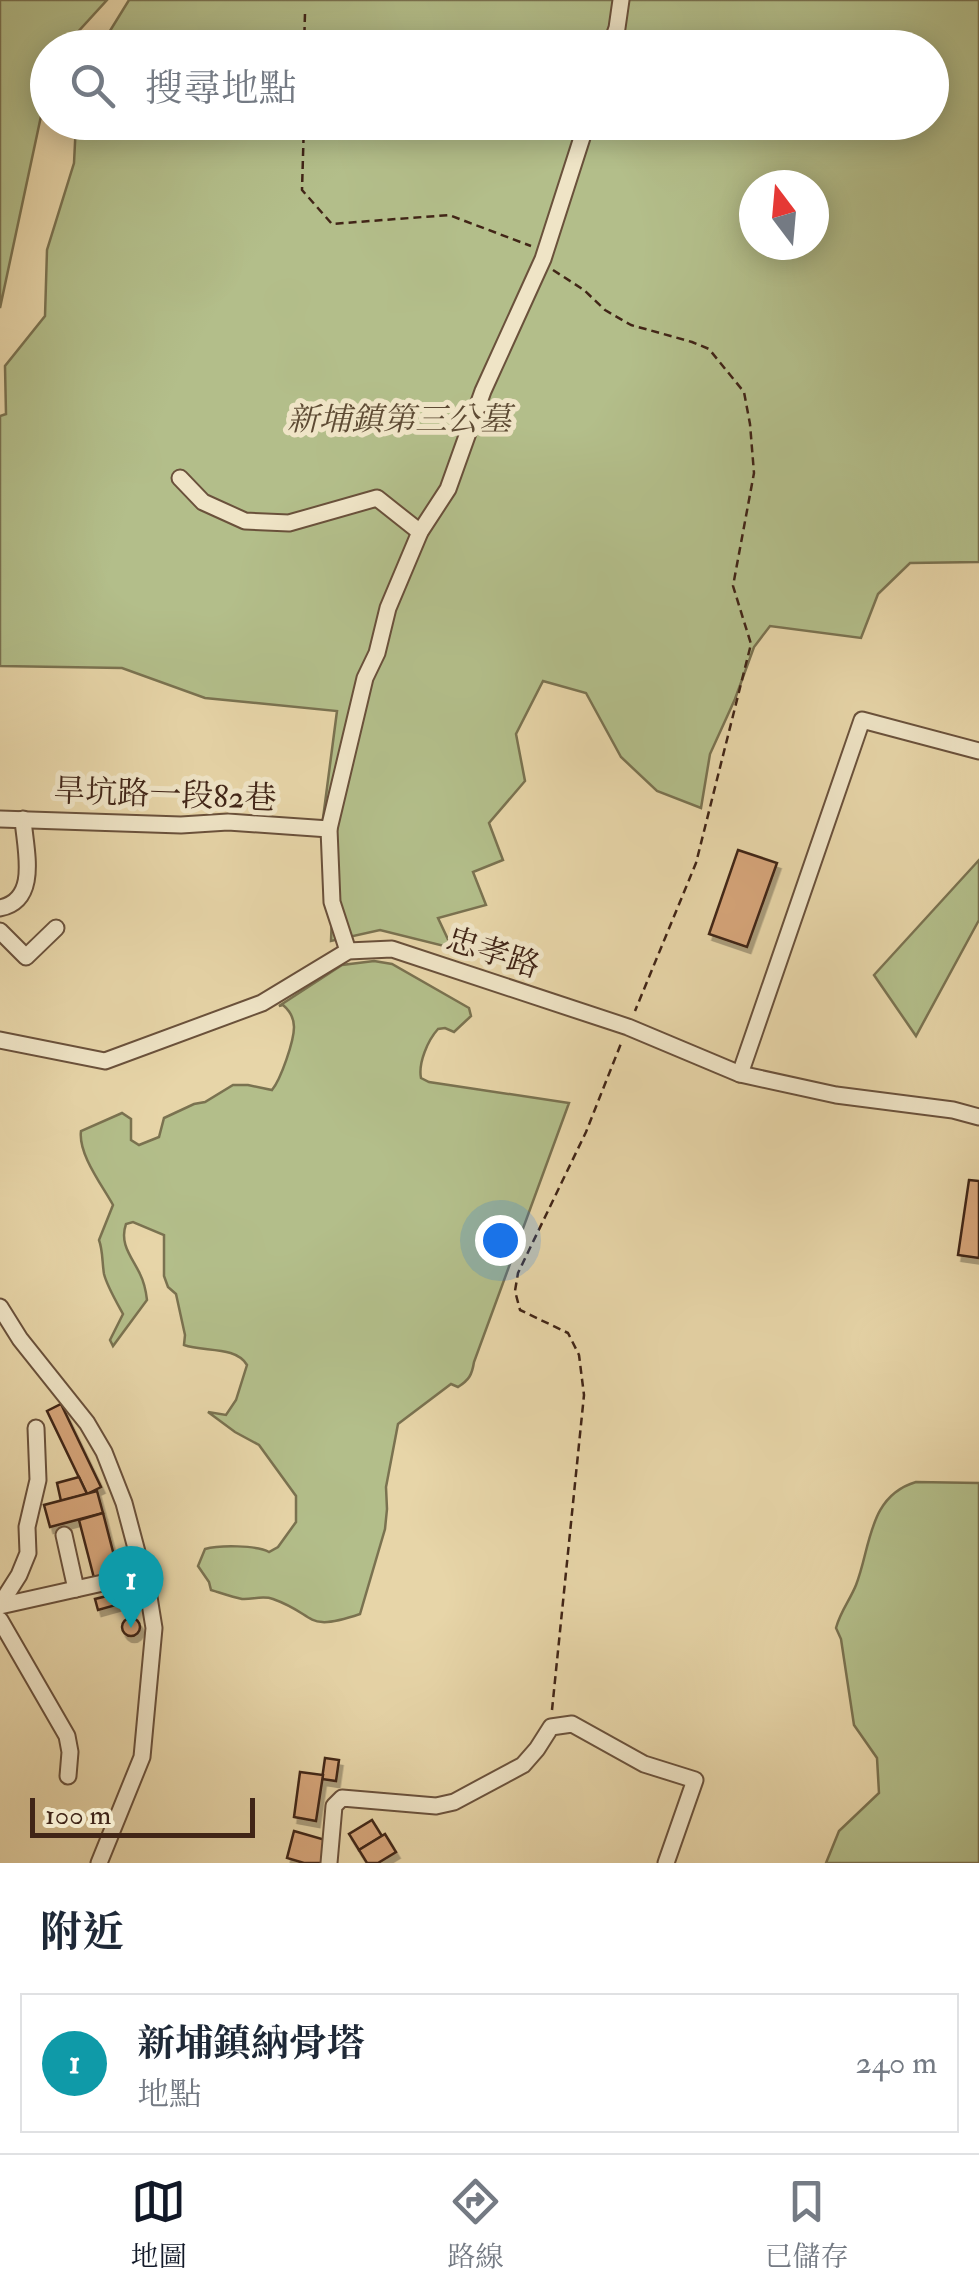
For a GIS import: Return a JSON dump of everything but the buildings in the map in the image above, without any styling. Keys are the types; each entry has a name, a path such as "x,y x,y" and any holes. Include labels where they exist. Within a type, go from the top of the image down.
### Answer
{"street":[{"path":"615,30 621,0"},
{"path":"0,1040 105,1060 262,1004 348,950 332,902 329,829 365,678 377,653 388,608 420,532 448,489 483,391 543,259 580,140"},
{"path":"180,478 203,502 246,521 289,524 377,498 420,532"},
{"path":"740,1074 862,720 979,751"},
{"name":"旱坑路一段82巷","path":"0,819 180,826 228,822 329,829"},
{"path":"0,908 21,898 28,884 24,819"},
{"path":"0,931 26,956 56,928"},
{"name":"忠孝路","path":"348,950 392,948 628,1027 740,1074 836,1095 979,1117"},
{"path":"0,1306 104,1452 124,1503 154,1628 142,1757 100,1863"},
{"path":"0,1605 28,1553 26,1527 38,1480 36,1428"},
{"path":"64,1534 76,1589"},
{"path":"0,1605 143,1574"},
{"path":"0,1620 67,1736 68,1776"},
{"path":"328,1863 334,1806 342,1798 436,1806 454,1802 523,1765 550,1727 572,1724 644,1764 694,1780 666,1863"}],"path":[{"path":"305,13 305,30"},
{"path":"303,140 302,190 332,224 448,215 531,246 556,274 584,290 604,310 631,324 709,348 744,392 750,424 754,473 733,586 751,644 696,863 586,1132 518,1274 515,1291 520,1310 568,1333 579,1355 584,1396 550,1727"}],"green space":[{"path":"0,0 107,0 80,30 30,30 30,140 36,140 0,308"},
{"name":"新埔鎮第三公墓","path":"129,0 979,0 979,562 910,563 878,594 861,638 770,626 754,647 710,754 701,808 657,791 621,757 586,693 543,681 516,734 525,781 489,823 503,860 473,872 486,905 438,918 452,948 380,930 331,941 332,913 322,826 337,711 205,698 122,668 0,666 0,416 6,414 5,366 45,316 47,250 74,163 75,140 949,140 949,30 110,30"},
{"path":"979,860 979,920 916,1036 874,975"},
{"path":"374,961 392,964 469,1008 471,1016 454,1032 445,1028 434,1034 422,1059 421,1078 569,1103 471,1374 458,1387 451,1384 398,1424 386,1487 385,1529 360,1614 320,1622 273,1599 242,1599 211,1590 198,1566 205,1549 238,1546 269,1552 278,1547 296,1522 296,1496 259,1445 208,1412 226,1415 236,1400 247,1365 228,1352 184,1345 176,1294 164,1276 164,1235 133,1222 126,1224 124,1238 143,1280 147,1300 113,1346 110,1340 123,1314 105,1279 99,1240 113,1205 87,1159 81,1131 122,1113 131,1119 131,1140 139,1145 159,1137 164,1118 205,1102 233,1085 272,1090 286,1060 294,1027 290,1012 279,1006 342,965"},
{"path":"916,1482 979,1483 979,1863 826,1863 839,1831 879,1793 877,1758 854,1725 836,1628 856,1585 880,1511 900,1489"}],"place":[{"name":"新埔鎮納骨塔","path":"131,1628"}]}
